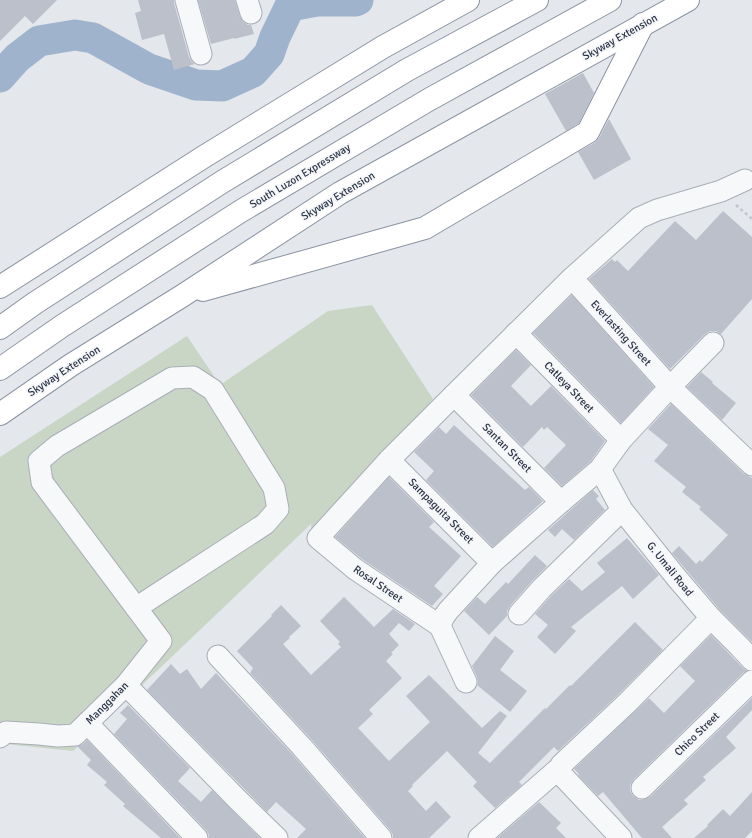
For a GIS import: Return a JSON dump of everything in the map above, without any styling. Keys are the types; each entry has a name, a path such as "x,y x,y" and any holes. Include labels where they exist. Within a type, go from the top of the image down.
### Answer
{"highway":[{"path":"0,287 198,160 383,47 468,0"},
{"path":"0,328 228,178 407,70 537,0"},
{"name":"South Luzon Expressway","path":"0,369 62,326 241,211 430,99 610,0"},
{"name":"Skyway Extension","path":"0,414 71,366 340,193 685,1"},
{"path":"182,296 425,228 588,132 643,24"}],"street":[{"path":"186,0 201,54"},
{"path":"389,460 572,278 639,218 656,210 721,191 745,180"},
{"name":"Everlasting Street","path":"572,278 670,387 752,466"},
{"name":"Catleya Street","path":"516,333 621,440"},
{"path":"466,682 440,626 448,611 492,563 600,469 621,440 713,343"},
{"path":"193,377 213,390 274,488 278,509 266,524 136,608 42,482 39,461 57,446 172,378 193,377"},
{"name":"Santan Street","path":"454,395 561,502"},
{"name":"Rosal Street","path":"389,460 318,538 355,569 440,626"},
{"name":"Sampaguita Street","path":"389,460 492,563"},
{"name":"G. Umali Road","path":"600,469 622,510 676,577 711,618 748,646"},
{"path":"518,614 542,588 622,510"},
{"name":"Manggahan","path":"0,737 6,732 58,736 74,735 87,723 126,685 161,641 136,608"},
{"path":"561,765 627,703 711,618"},
{"path":"218,656 302,747 381,838"},
{"name":"Chico Street","path":"642,788 752,680"},
{"path":"126,685 277,838"},
{"path":"87,723 197,838"},
{"path":"479,838 557,770 622,838"}],"green space":[{"path":"372,305 433,399 312,538 311,524 73,751 5,744 0,747 0,457 187,336 220,385 328,311"}],"building":[{"path":"0,0 57,0 33,24 25,16 0,41"},
{"path":"138,0 174,0 189,57 195,64 174,70 164,34 142,40 135,13 141,11"},
{"path":"198,0 235,0 240,17 243,22 251,25 254,34 211,44"},
{"path":"583,73 594,93 579,123 566,131 545,94"},
{"path":"609,119 631,159 594,180 578,152 594,143 599,138"},
{"path":"723,211 752,237 752,299 721,334 716,331 710,331 705,334 670,369 589,279 612,259 615,262 617,260 628,271 675,221 696,240"},
{"path":"572,295 654,387 621,423 533,333"},
{"path":"516,350 531,365 511,386 531,406 551,386 605,441 591,461 562,486 544,468 566,445 547,427 544,430 542,427 523,447 471,395"},
{"path":"701,372 736,403 722,420 687,387"},
{"path":"671,404 744,474 752,478 752,642 720,610 672,553 679,546 696,564 700,560 702,562 728,535 699,509 701,507 682,492 686,487 654,461 668,445 648,429"},
{"path":"454,425 525,490 529,487 543,501 493,547 426,480 434,471 414,452 439,427 446,434"},
{"path":"389,477 434,522 429,527 461,556 434,586 443,594 432,606 362,559 335,537"},
{"path":"593,490 599,496 596,499 605,510 574,540 562,529 555,537 548,530"},
{"path":"627,538 659,575 633,599 622,586 571,627 576,631 555,654 537,637 548,625 535,614 569,579 582,591 605,572 597,563"},
{"path":"535,555 547,566 510,606 507,611 507,616 489,635 464,611 477,597 485,604 506,582 508,584"},
{"path":"344,597 374,627 393,609 415,624 409,631 399,623 389,634 399,645 386,661 402,678 369,710 373,714 358,728 389,761 430,722 406,696 429,675 482,728 500,711 507,716 478,753 490,763 545,708 546,709 570,685 571,686 635,622 663,650 619,694 558,751 554,747 519,782 522,785 495,808 473,786 477,782 447,751 412,785 413,786 408,791 426,811 436,801 451,817 429,838 393,838 390,830 311,739 250,673 253,668 237,651 281,605 301,626 283,644 311,675 341,647 338,644 340,642 320,621"},
{"path":"711,635 747,671 744,672 634,779 630,785 630,791 633,796 639,800 650,797 752,698 752,710 726,737 736,748 703,777 706,780 684,800 688,804 662,827 672,838 642,838 603,792 598,796 574,769 649,698 664,713 695,681 680,666"},
{"path":"495,636 514,651 500,670 527,691 510,712 477,685 477,677 472,666"},
{"path":"171,664 180,674 187,669 201,689 216,673 293,755 365,838 297,838 306,829 276,802 267,812 147,690"},
{"path":"128,705 190,768 178,781 201,802 212,790 260,838 209,838 206,830 114,734 127,719 120,713"},
{"path":"87,740 180,838 161,838 123,806 125,804 104,785 107,782 87,765 91,760 77,746 83,744"},
{"path":"752,792 752,831 745,838 694,838 708,826 707,825 723,809 730,816"},
{"path":"539,802 561,823 556,828 566,838 497,838"}],"waterway":[{"path":"0,77 17,58 39,41 75,35 93,38 149,69 196,85 222,86 253,72 269,54 275,37 290,6 317,1 358,0"}]}
